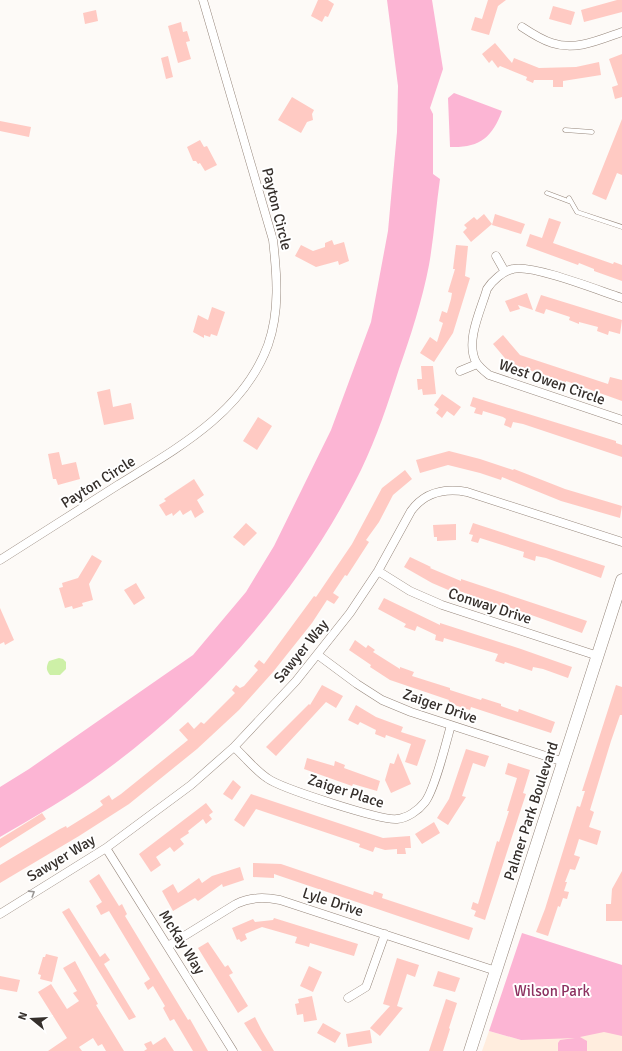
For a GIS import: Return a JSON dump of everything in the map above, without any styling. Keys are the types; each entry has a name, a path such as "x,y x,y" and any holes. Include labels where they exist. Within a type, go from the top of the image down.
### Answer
{"main road":[{"name":"Palmer Park Boulevard","path":"470,1051 622,580"}],"street":[{"name":"Payton Circle","path":"0,560 180,447 214,421 250,379 268,344 276,302 276,272 273,240 203,0"},
{"path":"522,27 551,43 571,47 592,43 622,32"},
{"path":"496,256 505,272 516,268 531,269 622,298"},
{"name":"West Owen Circle","path":"505,272 491,283 487,289 479,315 472,346 477,364 489,375 497,379 622,420"},
{"name":"West Owen Circle","path":"460,371 477,364"},
{"name":"Sawyer Way","path":"0,914 106,848 191,785 234,747 274,706 318,655 378,571 417,503 426,496 444,490 467,492 622,542"},
{"name":"Conway Drive","path":"378,571 410,591 442,605 598,656"},
{"name":"Zaiger Drive","path":"318,655 357,684 382,700 451,725 564,762"},
{"name":"Zaiger Place","path":"234,747 259,772 277,784 375,816 397,819 408,816 425,802 431,791 451,725"},
{"name":"McKay Way","path":"106,848 233,1051"},
{"name":"Lyle Drive","path":"168,946 236,904 257,897 280,900 496,971"},
{"path":"348,998 366,987 385,934"}],"lane":[{"path":"564,130 592,132"},
{"path":"547,193 571,203"},
{"path":"569,198 577,212 622,227"}],"shaded area":[{"path":"59,658 66,662 66,669 60,675 50,675 47,668 49,661"},
{"path":"622,1018 622,1051 482,1051 489,1031 521,1040"}],"green space":[{"path":"387,0 432,0 443,69 430,108 433,114 433,174 440,179 431,254 423,292 412,331 367,458 338,514 311,556 282,597 250,637 215,674 179,710 141,743 102,773 65,799 0,837 0,787 29,769 193,655 246,592 274,546 331,430 371,322 388,231 397,132 398,86"},
{"path":"454,93 502,111 494,128 483,140 469,146 450,147 448,98"},
{"name":"Wilson Park","path":"522,933 622,965 622,1036 604,1032 580,1037 587,1041 587,1051 558,1051 558,1043 560,1040 575,1038 521,1040 489,1031"}],"building":[{"path":"318,0 328,0 334,4 328,17 325,16 322,22 311,16"},
{"path":"488,0 506,0 498,6 489,35 471,30 475,17 482,19"},
{"path":"622,0 622,12 584,22 581,10"},
{"path":"553,6 575,12 571,25 549,19"},
{"path":"96,10 98,21 85,24 83,13"},
{"path":"181,22 183,32 187,31 190,41 186,42 191,59 178,63 168,26"},
{"path":"495,43 512,63 514,58 539,68 576,67 599,62 601,75 563,81 563,87 553,87 553,80 534,80 533,83 526,80 527,77 500,66 498,68 492,60 489,63 482,54"},
{"path":"622,54 622,97 615,99 612,87 618,85 609,59"},
{"path":"168,56 173,77 166,79 161,58"},
{"path":"292,97 314,110 312,114 313,120 307,122 301,133 278,120"},
{"path":"622,119 622,175 617,173 606,200 592,194"},
{"path":"0,121 31,127 29,137 0,131"},
{"path":"200,140 204,147 207,146 217,165 205,171 200,163 198,164 196,161 193,161 187,147"},
{"path":"484,214 492,224 471,242 463,232 467,228 464,225 474,217 477,220"},
{"path":"495,214 525,224 521,234 492,225"},
{"path":"549,218 561,222 553,243 613,264 614,262 622,265 622,281 594,271 594,269 579,263 578,265 526,246 530,234 542,238"},
{"path":"332,240 334,245 344,242 349,261 339,265 338,261 316,267 295,256 301,245 313,251 325,247 325,243"},
{"path":"456,245 468,246 465,276 470,278 453,333 434,362 420,353 430,337 437,342 443,323 439,321 442,311 447,313 452,293 448,292 455,269 453,269"},
{"path":"527,293 533,310 518,305 520,309 510,312 505,301"},
{"path":"541,295 622,320 620,334 609,331 608,335 597,331 598,327 579,322 579,324 569,320 570,317 546,309 544,314 535,311"},
{"path":"212,307 225,312 217,336 211,334 210,337 204,335 204,338 193,332 198,315 208,320"},
{"path":"503,335 520,355 608,384 610,377 622,380 622,401 509,363 493,344"},
{"path":"421,366 433,366 436,394 423,395 422,389 418,390 417,379 422,379"},
{"path":"110,389 113,407 131,403 134,419 104,425 97,392"},
{"path":"442,394 461,407 454,416 447,411 442,418 436,413 439,409 434,405"},
{"path":"473,397 616,441 616,443 622,445 622,457 523,424 513,422 511,428 504,425 506,419 503,417 483,411 482,415 474,413 476,408 470,406"},
{"path":"258,417 272,426 257,450 243,441"},
{"path":"449,451 513,470 514,469 565,489 622,506 620,518 561,501 502,477 501,480 448,465 420,473 416,460"},
{"path":"59,452 62,465 76,462 80,479 58,485 56,479 53,479 48,454"},
{"path":"405,470 412,479 393,495 379,522 366,540 369,542 347,576 345,575 333,593 339,597 334,604 327,600 312,623 273,672 239,710 197,749 129,804 0,883 0,865 60,829 66,826 67,828 96,810 103,805 100,801 109,795 112,800 121,794 188,740 179,730 188,722 194,729 201,722 204,724 235,693 232,690 236,685 240,688 244,686 258,670 254,666 259,660 264,664 314,596 316,597 352,544 382,488"},
{"path":"194,479 204,495 197,500 204,512 195,518 191,510 183,515 180,510 173,516 172,513 166,516 159,505 166,501 164,499"},
{"path":"246,523 257,533 244,546 233,537"},
{"path":"473,523 605,566 601,578 546,558 536,556 535,561 523,557 524,552 480,538 478,543 471,541 473,535 469,534"},
{"path":"456,524 456,540 437,541 437,537 434,537 433,525"},
{"path":"92,555 102,561 89,584 93,600 82,603 83,606 73,609 72,606 65,608 59,588 63,587 62,583 78,578"},
{"path":"410,557 431,567 430,568 461,581 461,579 587,621 582,633 454,589 453,592 432,583 404,567"},
{"path":"136,583 145,598 134,605 124,590"},
{"path":"384,598 440,625 440,623 572,667 568,678 543,669 533,667 532,671 505,662 504,664 495,661 498,654 444,638 443,642 435,640 436,635 417,626 415,631 404,627 406,624 378,609"},
{"path":"0,608 14,640 5,645 4,642 0,644"},
{"path":"355,640 366,648 368,645 375,650 373,652 400,669 400,667 414,672 412,676 481,700 482,698 501,704 501,706 518,712 519,709 555,722 551,733 471,707 470,710 448,703 449,700 390,680 370,667 371,665 349,650"},
{"path":"322,685 343,696 336,708 326,702 276,756 266,747 309,704 310,705"},
{"path":"616,685 622,687 622,715 620,715 611,741 590,810 594,812 589,827 601,831 597,845 579,839 574,855 580,857 575,870 570,869 565,882 567,882 564,891 569,892 567,899 563,898 560,907 558,906 548,936 536,932 545,909 577,806 580,807 585,791 582,791"},
{"path":"356,705 376,717 403,727 401,732 426,740 417,766 405,762 411,744 386,735 385,738 375,734 376,730 360,722 358,725 348,720"},
{"path":"466,749 489,756 485,767 473,763 462,796 466,797 448,825 437,818 449,799"},
{"path":"398,753 411,784 391,793 385,780 390,763 394,764"},
{"path":"307,758 334,766 335,761 345,765 344,768 380,781 377,791 353,784 352,786 304,769"},
{"path":"508,763 530,770 523,793 526,794 485,920 474,916 476,911 471,909 473,902 478,904 497,841 499,842 509,811 507,811 517,778 505,774"},
{"path":"233,780 241,787 232,800 223,794"},
{"path":"251,794 383,838 410,836 411,848 405,848 406,854 397,854 397,849 385,850 375,847 373,852 359,847 360,844 256,809 244,827 234,820"},
{"path":"206,803 213,812 209,815 212,819 206,824 203,819 188,831 189,833 180,839 184,844 174,852 170,847 156,857 161,865 151,872 139,854"},
{"path":"42,813 46,819 0,848 0,839"},
{"path":"434,822 440,833 422,844 415,834"},
{"path":"253,863 281,864 373,895 374,891 383,894 382,898 473,928 469,940 274,874 274,878 253,877"},
{"path":"240,867 244,880 223,887 222,884 198,901 195,898 173,911 162,891 173,884 178,893 199,878 202,883 212,876"},
{"path":"622,871 622,921 606,921 606,904 611,904 612,889"},
{"path":"99,874 119,906 122,904 127,914 125,916 188,1020 190,1019 208,1051 193,1051 174,1019 170,1021 163,1008 165,1006 153,986 148,990 144,983 150,979 109,911 101,915 96,906 102,902 89,881"},
{"path":"69,908 100,957 105,953 110,960 104,964 136,1017 129,1020 62,912"},
{"path":"274,918 358,944 354,956 310,943 309,947 295,943 297,937 262,927 245,934 247,939 241,942 239,939 237,940 232,928 253,919 255,922 273,920"},
{"path":"208,942 225,967 228,965 233,973 229,975 248,1006 238,1013 198,948"},
{"path":"46,954 58,957 52,982 40,979 41,975 38,974 43,957 45,957"},
{"path":"397,958 419,965 415,977 407,974 397,1006 403,1008 380,1036 370,1028 390,1006 383,1004"},
{"path":"75,961 98,1004 96,1005 124,1051 106,1051 102,1044 98,1046 93,1038 79,1047 82,1051 48,1051 67,1038 38,992 51,984 67,1009 79,1001 73,993 77,991 63,968"},
{"path":"309,966 322,972 313,992 300,986"},
{"path":"438,971 460,978 455,992 433,986"},
{"path":"0,976 20,980 17,992 0,989"},
{"path":"312,996 317,1020 304,1022 303,1014 297,1015 295,1004 299,1003 298,999"},
{"path":"446,999 457,1003 443,1051 429,1051"},
{"path":"255,1017 274,1051 262,1051 244,1023"},
{"path":"323,1023 341,1033 335,1043 317,1033"},
{"path":"370,1030 372,1043 348,1047 346,1034"},
{"path":"165,1037 174,1051 144,1051 147,1049 144,1044 151,1041 153,1045"}]}
